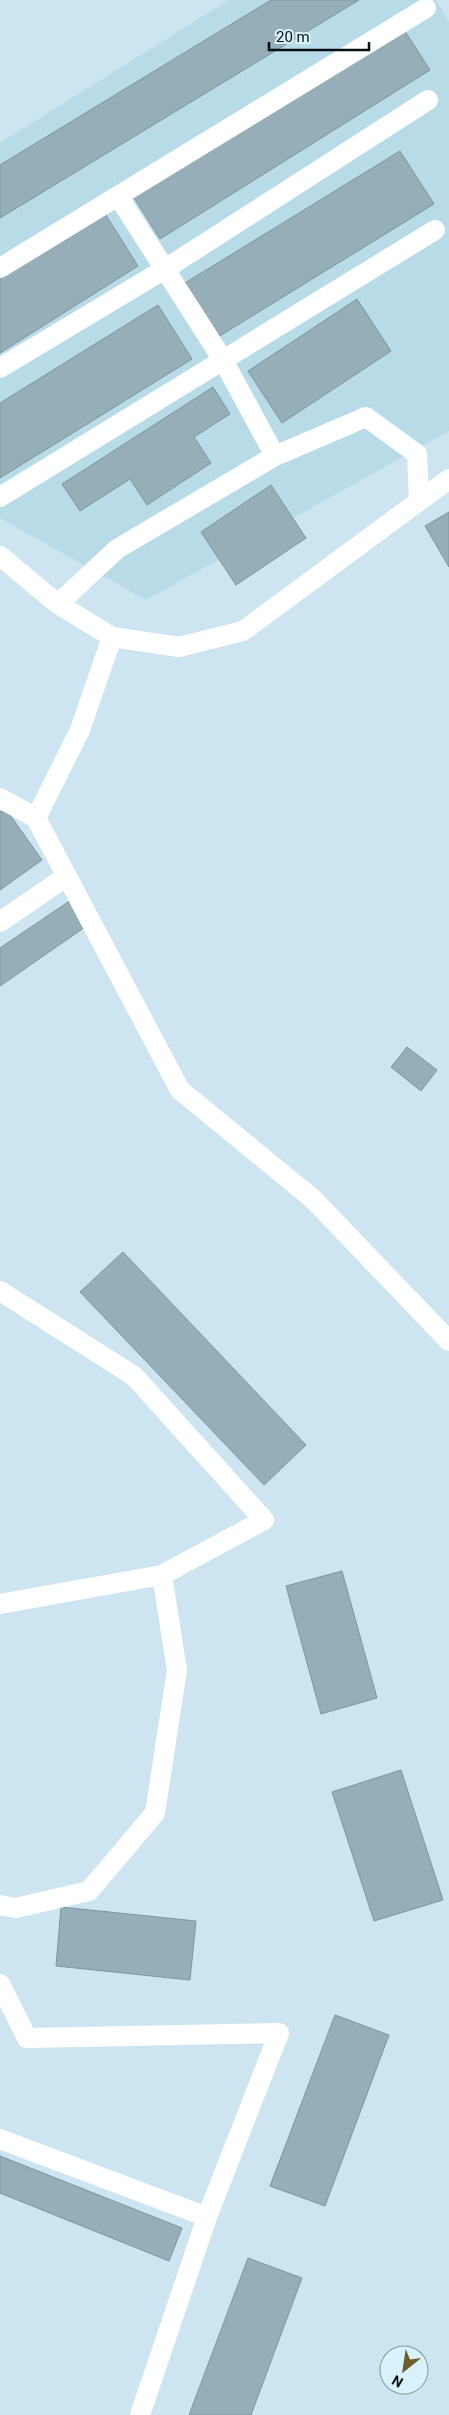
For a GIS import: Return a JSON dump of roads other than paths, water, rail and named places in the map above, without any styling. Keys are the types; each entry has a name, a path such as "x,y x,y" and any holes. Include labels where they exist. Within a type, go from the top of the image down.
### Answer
{"lane":[{"path":"0,268 426,8"},
{"path":"0,368 165,268 428,100"},
{"path":"118,196 223,360 275,456"},
{"path":"0,498 434,230"},
{"path":"58,604 116,549 275,456 366,417 417,454 419,501"},
{"path":"0,556 58,604 112,637 179,647 243,631 449,479"},
{"path":"36,818 80,730 112,637"},
{"path":"0,798 36,818 180,1090 312,1199 449,1341"},
{"path":"0,922 67,876"},
{"path":"0,1291 134,1376 264,1520 162,1575 0,1604"},
{"path":"0,1905 16,1908 89,1891 155,1813 176,1670 162,1575"},
{"path":"0,1984 27,2038 279,2033 207,2217 140,2415"},
{"path":"0,2139 207,2217"}]}
